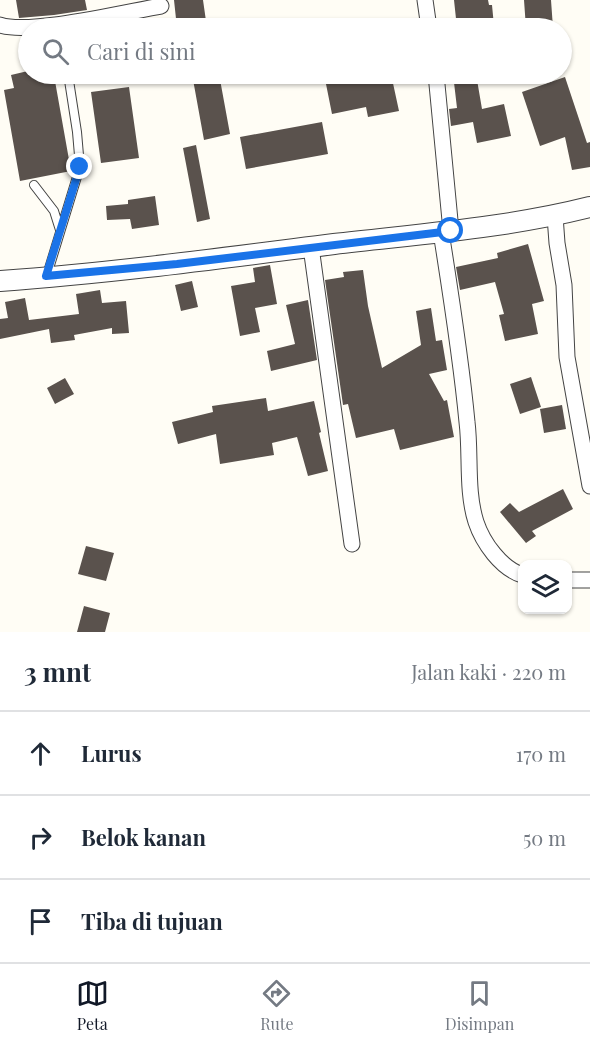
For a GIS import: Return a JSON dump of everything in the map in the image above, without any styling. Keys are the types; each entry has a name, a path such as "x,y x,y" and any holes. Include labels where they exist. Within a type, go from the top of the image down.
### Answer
{"street":[{"path":"425,0 428,18"},
{"path":"91,18 161,6"},
{"path":"0,25 18,26"},
{"path":"437,84 446,231 467,419 472,497 476,520 483,540 498,558 518,574"},
{"path":"0,281 177,264 446,231 555,216 590,207"},
{"path":"555,216 564,285 567,357 590,486"},
{"path":"311,247 352,544"},
{"path":"572,580 590,580"}],"lane":[{"path":"46,276 80,167 78,132 70,84"},
{"path":"34,185 54,211 60,232"}],"building":[{"path":"16,0 85,0 87,10 19,18"},
{"path":"174,0 203,0 206,18 176,18"},
{"path":"454,0 488,0 489,5 492,5 493,18 456,18"},
{"path":"524,0 551,0 552,18 525,18"},
{"path":"18,73 18,84 56,84 71,171 20,181 4,90 14,88 11,75"},
{"path":"194,84 221,84 230,134 204,140"},
{"path":"326,84 393,84 399,111 368,117 366,107 332,114"},
{"path":"454,84 478,84 482,109 504,104 511,136 477,143 473,122 451,126 449,109 457,108"},
{"path":"545,84 567,84 587,143 590,142 590,167 572,170 565,137 540,146 522,92"},
{"path":"129,87 139,158 101,163 91,92"},
{"path":"322,122 328,154 246,169 240,137"},
{"path":"196,145 210,219 197,222 183,148"},
{"path":"155,196 159,225 132,229 130,219 107,220 106,206 128,204 128,200"},
{"path":"528,244 544,301 532,304 538,334 505,341 499,315 504,314 495,282 460,290 456,267 498,258 497,253"},
{"path":"270,265 277,304 255,308 260,332 240,336 231,286 255,282 253,268"},
{"path":"363,270 368,306 382,368 421,345 416,311 431,308 436,341 442,340 447,370 429,374 444,401 447,400 454,437 400,450 394,429 356,438 348,404 343,405 325,280 344,277 343,272"},
{"path":"192,281 198,307 181,311 175,285"},
{"path":"100,290 102,303 126,301 129,333 112,334 112,328 74,335 75,340 51,343 49,329 0,339 0,319 8,318 5,302 25,298 29,320 79,314 76,294"},
{"path":"308,300 317,360 271,371 267,351 295,344 286,305"},
{"path":"531,377 541,407 520,414 510,384"},
{"path":"65,378 74,394 55,404 47,388"},
{"path":"266,398 268,411 314,401 328,471 308,476 297,437 272,443 274,455 220,464 216,434 178,444 172,422 213,412 212,406"},
{"path":"562,405 566,429 544,433 540,409"},
{"path":"563,489 573,509 532,531 536,536 526,543 500,512 510,503 519,512"},
{"path":"86,546 114,553 106,581 78,574"},
{"path":"84,606 110,613 105,632 77,632"}],"route":[{"path":"80,167 46,276 177,264 451,231"}]}
